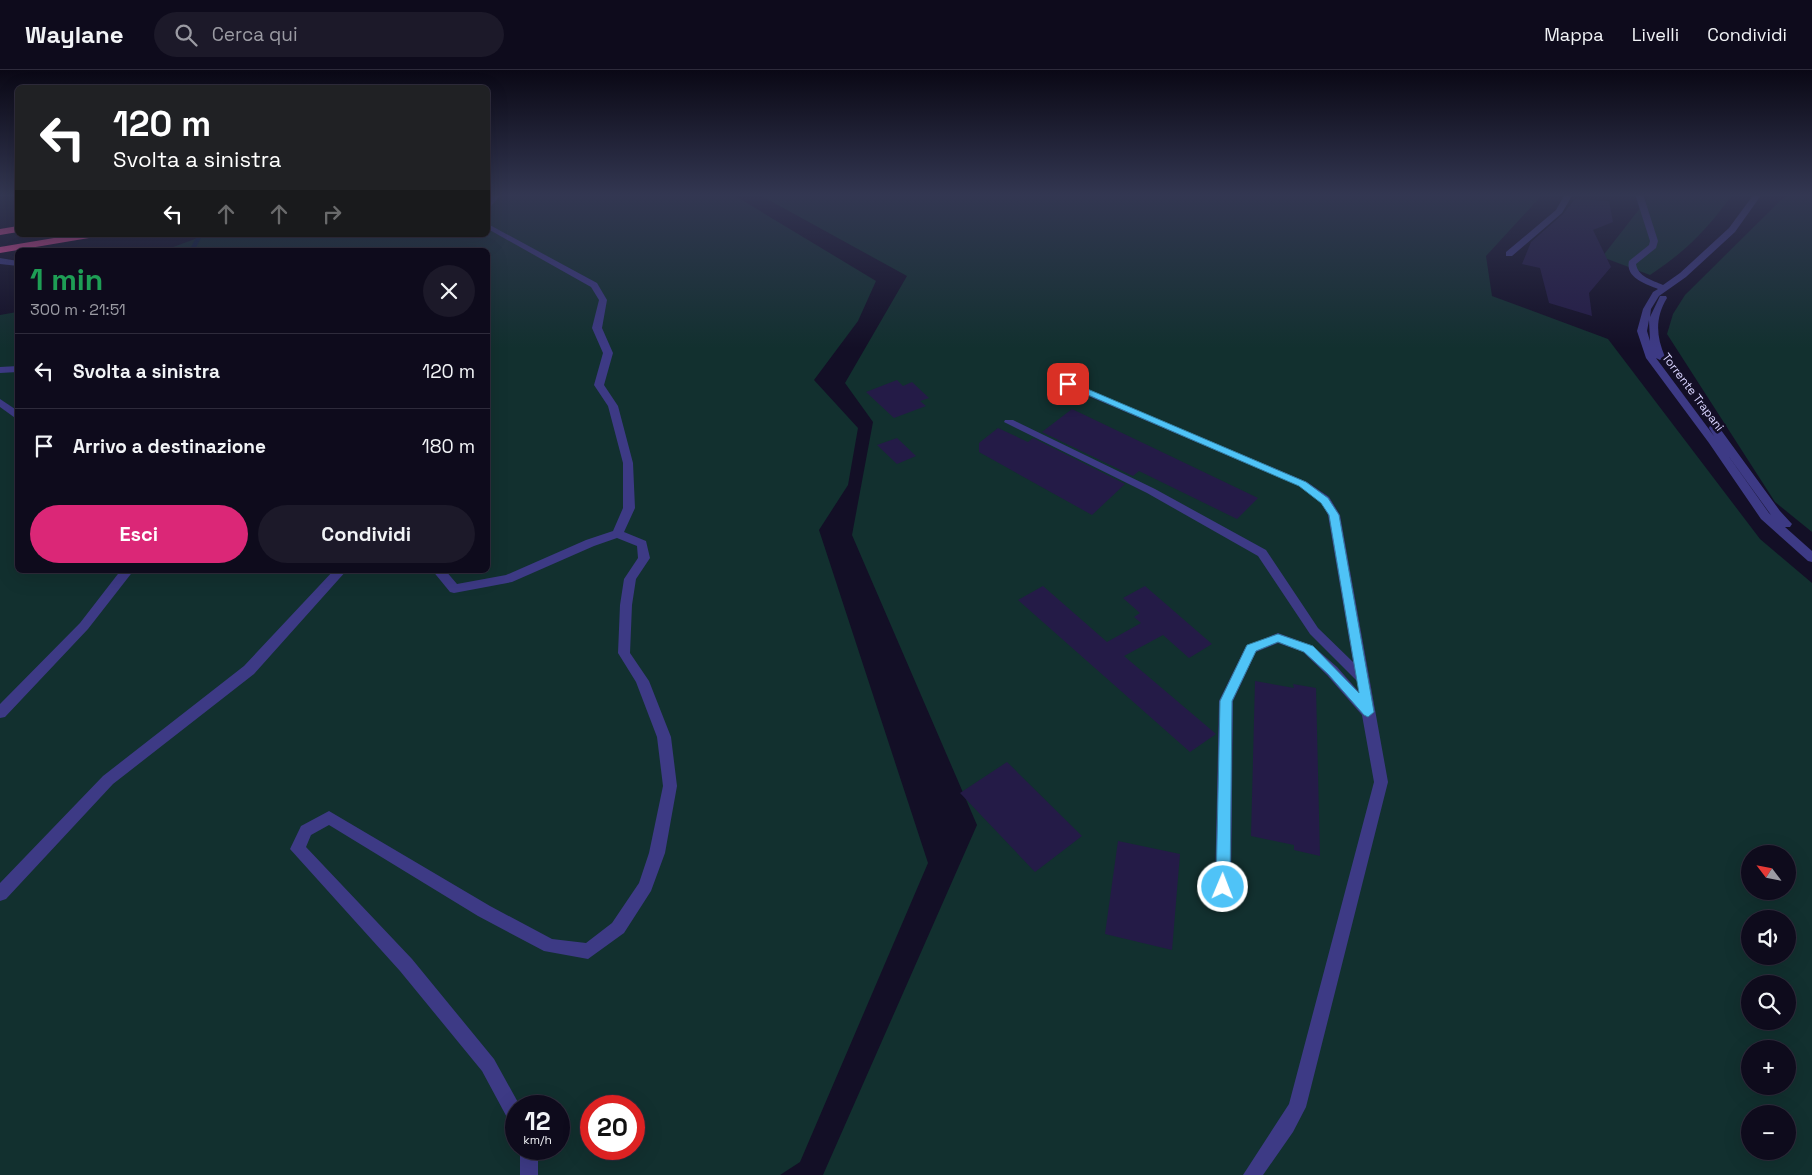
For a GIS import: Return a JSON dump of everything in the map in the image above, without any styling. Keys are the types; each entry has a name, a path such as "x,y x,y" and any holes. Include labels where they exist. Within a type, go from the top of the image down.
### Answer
{"highway":[{"path":"0,250 26,246"}],"street":[{"path":"523,246 594,285 603,300 597,328 608,353 599,385 613,406 628,463 628,508 618,534"},
{"path":"1508,254 1518,246"},
{"path":"1653,246 1632,263 1632,270 1635,275 1663,288"},
{"name":"Torrente Trapani","path":"1715,246 1683,275 1663,288 1651,302 1643,323 1642,332 1651,358 1765,516 1812,558"},
{"path":"1726,246 1691,278 1665,295 1656,311 1652,333 1660,358 1672,377 1724,442 1776,514 1812,547"},
{"path":"0,261 15,264"},
{"path":"0,370 15,369"},
{"path":"1068,384 1303,484 1325,500 1334,515 1381,782 1297,1107 1287,1126 1252,1175"},
{"path":"0,402 15,414"},
{"path":"1009,422 1151,491 1262,553 1314,631 1363,679"},
{"path":"441,573 454,589 508,579 590,543 618,534 642,544 644,558 630,579 626,605 624,653 642,681 664,736 670,786 657,853 646,886 618,928 588,951 550,946 484,911 329,817 306,831 298,850 406,965 482,1057 505,1098"},
{"path":"0,713 84,626 126,573"},
{"path":"0,894 108,780 249,670 338,573"},
{"path":"1223,887 1226,701 1251,648 1278,638 1308,649 1332,671 1368,712"},
{"path":"529,1160 530,1175"}],"green space":[{"path":"177,246 817,246 876,281 858,321 814,380 858,428 848,485 819,530 928,863 800,1162 780,1175 0,1175 0,315 15,312 15,573 490,573 490,248 170,248"},
{"path":"852,246 1496,246 1486,256 1492,296 1608,339 1760,539 1812,583 1812,1175 823,1175 977,825 852,535 873,422 845,383 907,276"},
{"path":"1611,246 1688,246 1650,275 1602,257"},
{"path":"1735,246 1812,246 1812,532 1775,502 1667,334 1673,314 1685,295"}],"building":[{"path":"1530,246 1601,246 1611,267 1589,293 1592,316 1549,303 1540,268 1522,264"},
{"path":"897,380 903,386 912,382 929,398 920,401 926,406 894,418 866,392"},
{"path":"1072,409 1258,498 1237,519 1139,471 1133,476 1042,432"},
{"path":"998,428 1028,442 1033,438 1125,484 1092,515 979,452 979,443"},
{"path":"897,438 916,456 897,464 877,445"},
{"path":"1043,586 1107,642 1141,623 1134,617 1140,613 1123,598 1145,586 1212,644 1189,658 1163,635 1124,656 1216,734 1190,752 1018,600"},
{"path":"1255,681 1294,688 1293,684 1316,688 1320,856 1294,850 1294,845 1251,836"},
{"path":"1007,762 1082,836 1035,872 960,793"},
{"path":"1118,841 1180,854 1172,950 1105,934"}],"route":[{"path":"1068,384 1303,484 1325,500 1334,515 1368,712 1332,671 1308,649 1278,638 1251,648 1226,701 1223,887"}]}
